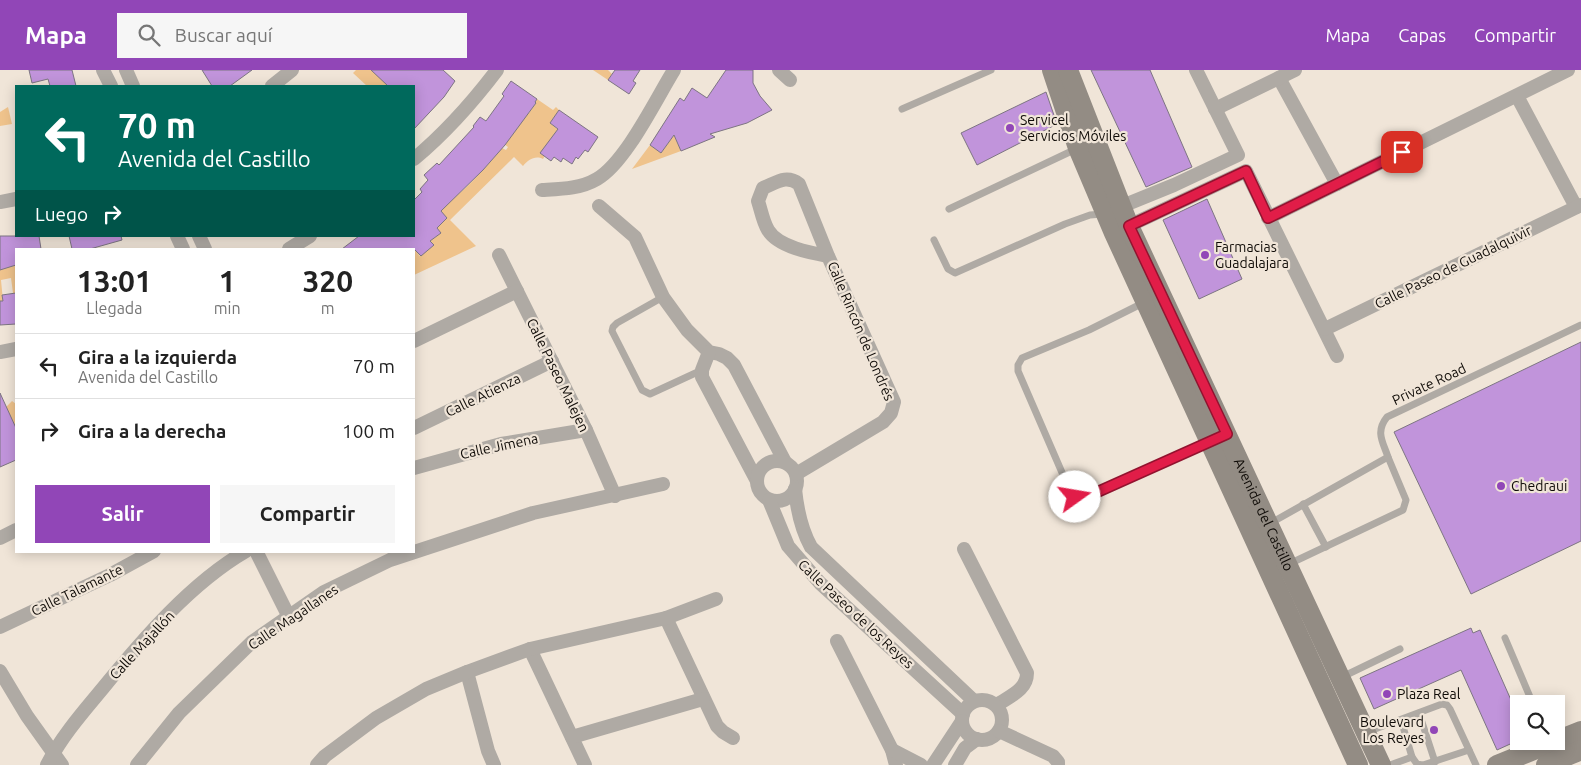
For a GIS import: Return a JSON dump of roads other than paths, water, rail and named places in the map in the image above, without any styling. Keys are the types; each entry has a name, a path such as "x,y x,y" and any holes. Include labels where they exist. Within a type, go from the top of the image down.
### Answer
{"main road":[{"name":"Avenida del Castillo","path":"1052,70 1078,148 1114,210"},
{"name":"Avenida del Castillo","path":"1068,70 1114,210 1260,529 1270,572 1358,765"},
{"name":"Avenida del Castillo","path":"1260,529 1288,564 1381,765"},
{"path":"1565,740 1579,738"},
{"path":"1547,765 1579,738"},
{"path":"1498,765 1534,750"}],"street":[{"path":"103,70 110,85"},
{"path":"126,70 133,85"},
{"path":"273,85 292,70"},
{"path":"415,158 476,97 496,70"},
{"path":"542,190 572,188 598,179 615,163 633,139 674,70"},
{"path":"1114,210 1177,184 1238,155 1196,70"},
{"path":"1215,109 1295,70"},
{"path":"1268,218 1568,70"},
{"path":"1279,78 1337,184"},
{"path":"1517,96 1579,206"},
{"path":"1213,167 1220,183"},
{"path":"1122,229 1246,171 1337,356"},
{"name":"Calle Rincón de Londrés","path":"796,474 883,422 891,413 894,402 828,256 799,184 787,178 763,188 758,200 766,228 770,234 794,248 828,256"},
{"path":"0,202 15,199"},
{"path":"599,206 635,237 663,297 687,330 709,352 727,358 734,365 785,462 796,474 795,489 791,496 784,500 776,502 768,500 758,488 702,377 702,370 709,352"},
{"name":"Calle Paseo de Guadalquivir","path":"1324,329 1579,206"},
{"path":"291,248 308,237"},
{"name":"Calle Paseo Malejen","path":"499,255 586,430 615,496"},
{"path":"415,341 517,291"},
{"path":"0,352 15,350"},
{"name":"Calle Atienza","path":"415,428 552,362"},
{"name":"Calle Jimena","path":"415,468 501,444 586,430"},
{"path":"756,481 758,473 769,462 785,462"},
{"name":"Calle Magallanes","path":"415,548 533,513 663,484"},
{"name":"Calle Paseo de los Reyes","path":"795,489 797,508 806,538 811,547 974,701"},
{"name":"Calle Paseo de los Reyes","path":"768,500 788,546 820,583 962,717"},
{"path":"0,538 15,530"},
{"path":"964,549 1027,672 1027,680 1024,687 997,705"},
{"name":"Calle Talamante","path":"0,627 110,575 150,553"},
{"name":"Calle Majallón","path":"50,759 80,715 131,654 193,590 226,563 243,553"},
{"path":"257,553 289,617"},
{"name":"Calle Magallanes","path":"137,765 179,712 252,642 324,592 388,556"},
{"path":"323,762 376,718 426,689 467,672 530,649 666,618 716,600"},
{"path":"666,618 702,698 717,726 733,738"},
{"path":"837,641 892,750 896,765"},
{"path":"530,649 586,765"},
{"path":"0,671 50,759 62,765"},
{"path":"467,672 488,751 494,765"},
{"path":"572,736 702,698"},
{"path":"933,765 965,709 974,701 986,699 997,705 1002,718 1002,725 999,731 990,739 977,739 966,732 962,717"},
{"path":"999,731 1053,756 1058,765"},
{"path":"955,765 966,748 977,739"},
{"path":"892,750 921,765"}],"lane":[{"path":"902,109 990,70"},
{"path":"949,210 1078,148"},
{"path":"934,240 948,269 955,273 1065,224 1090,215 1114,210"},
{"path":"663,297 617,323 612,331 642,390 650,394 702,370"},
{"path":"1153,298 1089,330 1022,358 1018,364 1018,371 1070,491 1075,497 1084,498 1218,437"},
{"name":"Private Road","path":"1270,572 1403,510 1406,500 1388,458 1380,432 1381,424 1387,417 1581,325"},
{"path":"1260,529 1388,458"},
{"path":"1303,504 1326,547"},
{"path":"1505,638 1529,695"},
{"path":"1340,677 1400,649"},
{"path":"1366,733 1442,704 1447,705 1476,765"},
{"path":"1419,713 1435,762"},
{"path":"1401,720 1412,757 1417,764 1422,765 1435,762 1469,750"},
{"path":"1390,765 1412,757"}],"place":[{"name":"Servicel Servicios Móviles","path":"1010,128"},
{"name":"Farmacias Guadalajara","path":"1205,255"},
{"name":"Chedraui","path":"1501,486"},
{"name":"Plaza Real","path":"1387,694"},
{"name":"Boulevard Los Reyes","path":"1434,730"}]}
